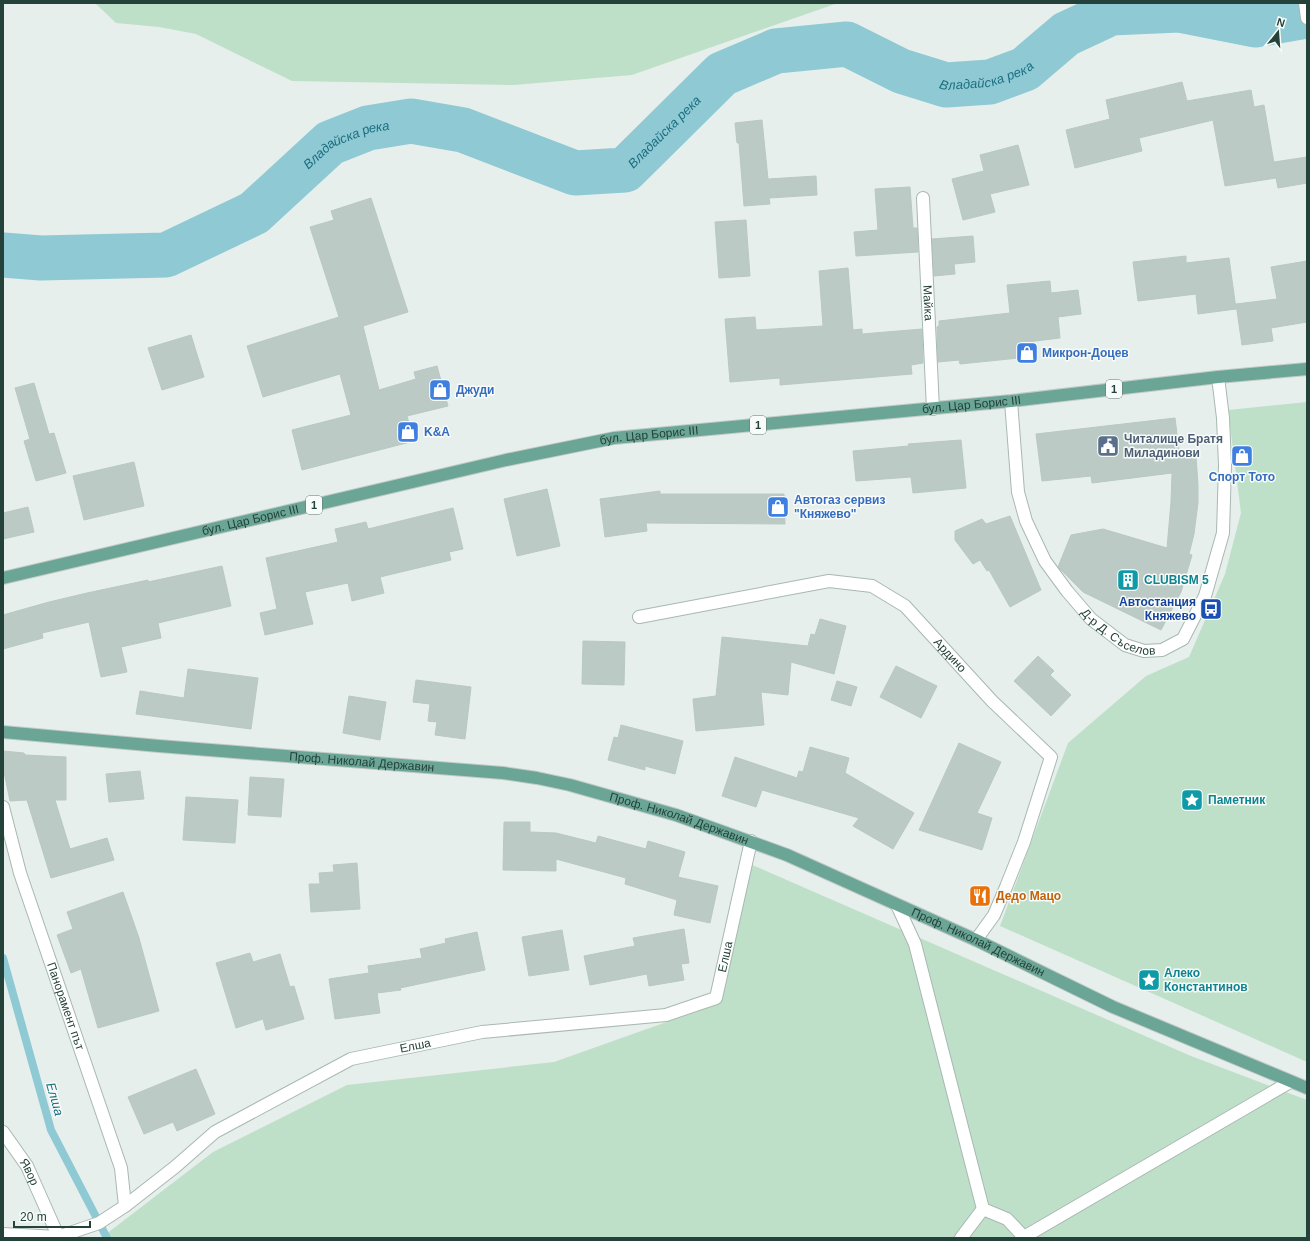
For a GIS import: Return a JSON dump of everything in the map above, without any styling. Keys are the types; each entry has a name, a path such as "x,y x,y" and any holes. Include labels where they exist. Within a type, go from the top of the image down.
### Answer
{"main road":[{"name":"бул. Цар Борис III","path":"3,578 506,460 614,438 1011,401 1218,377 1307,370"},
{"name":"Проф. Николай Державин","path":"3,732 525,776 570,785 676,815 787,854 976,940 1114,1007 1307,1088"}],"street":[{"path":"1305,3 1307,18"},
{"name":"Майка","path":"923,198 932,408"},
{"name":"Д-р Д. Съселов","path":"1011,401 1018,492 1026,521 1045,561 1067,591 1091,619 1125,646 1144,651 1162,650 1183,639 1206,596 1222,533 1225,465 1223,418 1218,377"},
{"name":"Ардино","path":"639,617 829,581 872,586 906,606 992,701 1051,757 1024,842 1014,868 994,915 976,940"},
{"name":"Панорамент път","path":"3,807 20,873 121,1168 125,1206"},
{"name":"Елша","path":"3,1234 58,1238 99,1223 125,1206 175,1167 215,1132 352,1059 482,1032 666,1016 716,998 751,841"},
{"path":"897,905 915,944 983,1209"},
{"path":"983,1209 1007,1219 1024,1237 1290,1082"},
{"name":"Явор","path":"3,1132 27,1166 58,1238"},
{"path":"961,1238 983,1209"}],"green space":[{"path":"95,3 838,3 632,75 514,85 292,81 196,34 159,27 116,23"},
{"path":"1307,402 1307,1062 1000,926 1068,743 1146,676 1189,657 1225,574 1241,513 1228,410"},
{"path":"750,864 1191,1056 1307,1100 1307,1238 101,1238 213,1152 347,1085 554,1062 720,1003 727,980"}],"building":[{"path":"1182,82 1187,101 1251,90 1254,107 1264,105 1275,169 1274,162 1307,157 1307,183 1278,188 1276,178 1225,186 1213,120 1139,138 1142,151 1075,168 1066,130 1110,119 1106,100"},
{"path":"762,120 768,179 816,176 817,195 769,198 770,204 744,206 739,143 737,143 735,123"},
{"path":"1018,145 1029,185 990,194 995,212 963,220 952,179 984,171 980,155"},
{"path":"910,187 913,228 917,228 918,252 856,256 854,232 878,230 875,189"},
{"path":"371,198 408,312 363,326 379,390 416,379 414,372 437,366 448,406 407,416 414,441 302,470 292,430 351,415 340,374 263,397 247,346 339,317 310,227 334,220 331,211"},
{"path":"746,220 750,276 719,278 715,222"},
{"path":"973,236 975,262 954,264 955,274 934,276 932,239"},
{"path":"1186,256 1186,263 1229,258 1236,309 1198,314 1196,294 1138,301 1133,262"},
{"path":"1307,261 1307,322 1271,328 1273,341 1242,345 1236,304 1277,299 1271,267"},
{"path":"848,268 853,330 862,329 862,334 922,329 923,363 911,365 912,374 780,385 780,378 730,382 725,319 755,317 756,330 823,326 819,271"},
{"path":"1050,281 1051,293 1078,290 1081,314 1058,317 1060,338 1027,342 1029,357 960,364 959,360 938,362 937,327 939,326 939,321 1010,313 1007,285"},
{"path":"191,335 204,377 162,390 148,348"},
{"path":"34,383 49,434 54,433 66,473 36,481 24,441 30,439 15,388"},
{"path":"1175,418 1180,458 1196,457 1198,503 1194,534 1189,554 1192,555 1181,592 1161,630 1083,592 1058,567 1071,535 1103,529 1167,548 1172,473 1092,483 1091,476 1042,481 1036,434"},
{"path":"961,440 966,488 913,493 911,477 856,481 853,451 909,446 908,444"},
{"path":"134,462 144,506 84,520 73,476"},
{"path":"547,489 560,546 517,556 504,499"},
{"path":"660,491 660,494 784,494 785,524 646,523 647,531 605,537 600,499"},
{"path":"28,507 34,532 3,539 3,513"},
{"path":"453,508 463,549 449,552 451,560 380,577 384,593 352,601 348,583 305,592 313,624 265,635 260,613 277,609 266,558 338,542 335,529 366,522 368,529"},
{"path":"1010,516 1041,590 1010,607 989,570 987,571 980,560 973,564 955,540 955,531 982,519 986,524"},
{"path":"222,566 231,606 158,623 161,638 121,647 127,672 101,677 89,622 42,633 43,638 3,649 3,615 87,593"},
{"path":"820,619 846,626 834,674 791,662 788,695 761,692 764,725 696,731 693,699 716,696 722,637 808,646 811,634 815,635"},
{"path":"583,641 625,642 624,685 582,684"},
{"path":"1038,656 1054,671 1050,675 1071,695 1051,716 1014,681"},
{"path":"896,666 937,686 921,718 880,697"},
{"path":"188,669 258,678 251,729 136,714 140,691 184,698"},
{"path":"416,680 471,687 465,739 435,735 437,722 428,721 430,704 413,702"},
{"path":"837,681 857,687 851,706 831,700"},
{"path":"349,696 386,702 380,740 343,733"},
{"path":"621,725 683,741 675,774 645,766 645,770 608,760 614,737 618,738"},
{"path":"959,743 1001,762 977,813 992,818 982,850 919,830"},
{"path":"810,747 849,758 845,773 914,813 893,849 853,826 859,818 762,790 756,807 722,796 735,757 797,778 799,771 803,772"},
{"path":"3,751 24,753 25,755 66,757 66,800 55,800 70,849 107,838 114,860 51,878 27,800 10,801 3,767"},
{"path":"140,771 144,799 109,802 106,774"},
{"path":"250,777 284,779 281,817 248,815"},
{"path":"186,797 238,800 235,843 183,840"},
{"path":"504,822 530,822 530,832 556,833 596,843 598,836 646,849 648,841 685,852 678,877 718,886 710,923 674,915 677,900 625,884 626,878 556,859 556,871 503,870"},
{"path":"357,863 360,909 311,912 309,884 320,884 319,873 334,872 333,865"},
{"path":"123,892 139,938 159,1011 98,1028 81,969 71,973 57,935 73,929 67,912"},
{"path":"684,929 689,963 681,964 684,980 649,986 647,974 590,985 584,956 635,946 633,938"},
{"path":"562,930 569,970 529,976 522,937"},
{"path":"477,932 485,970 400,988 401,990 377,993 380,1013 335,1019 329,979 369,973 368,966 422,958 420,949 446,943 445,939"},
{"path":"250,953 253,962 280,954 290,987 294,986 304,1019 266,1030 263,1019 236,1028 216,963"},
{"path":"196,1069 215,1114 177,1131 173,1122 144,1134 128,1097"}],"waterway":[{"name":"Владайска река","path":"3,255 41,258 166,255 254,213 330,143 368,128 411,121 463,130 575,173 625,170 722,74 776,51 847,44 901,71 946,85 990,82 1025,69 1066,34 1111,13 1179,10 1255,25 1307,16"},
{"name":"Елша","path":"3,958 51,1130 107,1238"}],"place":[{"name":"Микрон-Доцев","path":"1027,353"},
{"name":"Джуди","path":"440,390"},
{"name":"K&A","path":"408,432"},
{"name":"Читалище Братя Миладинови","path":"1108,446"},
{"name":"Спорт Тото","path":"1242,456"},
{"name":"Автогаз сервиз \"Княжево\"","path":"778,507"},
{"name":"CLUBISM 5","path":"1128,580"},
{"name":"Автостанция Княжево","path":"1211,609"},
{"name":"Паметник","path":"1192,800"},
{"name":"Дедо Мацо","path":"980,896"},
{"name":"Алеко Константинов","path":"1149,980"}]}
